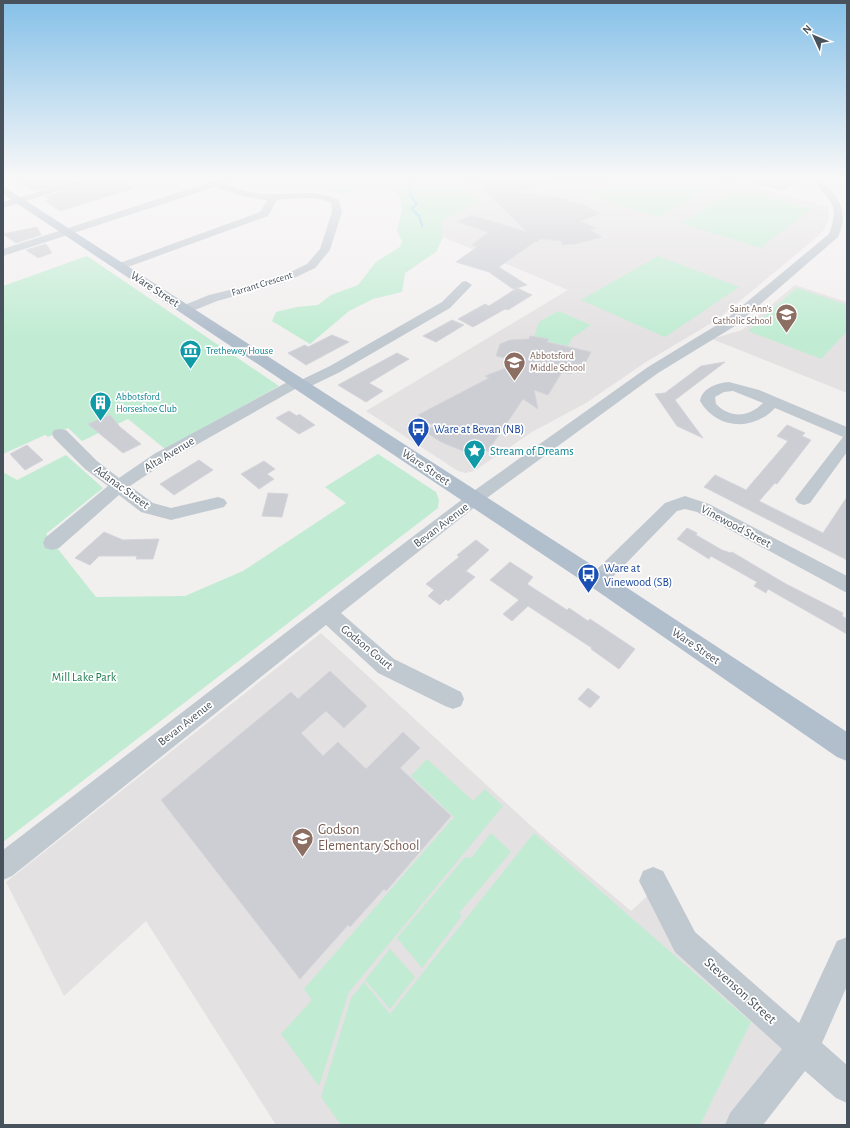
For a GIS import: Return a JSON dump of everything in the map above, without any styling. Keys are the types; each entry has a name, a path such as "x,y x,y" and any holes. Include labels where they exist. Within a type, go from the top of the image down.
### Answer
{"main road":[{"name":"Ware Street","path":"69,232 598,580 847,748"}],"street":[{"path":"3,253 73,231"},
{"path":"121,266 218,231"},
{"name":"Farrant Crescent","path":"186,309 214,298 282,280 311,266 324,250 331,231"},
{"name":"Bevan Avenue","path":"3,867 327,612 474,499 653,370 730,323 834,235 836,231"},
{"name":"Alta Avenue","path":"52,542 119,486 160,458 300,384 335,369 446,305 466,285"},
{"path":"772,401 847,433"},
{"name":"Adanac Street","path":"60,434 92,465 147,508 171,514 218,503"},
{"path":"804,498 847,441"},
{"name":"Vinewood Street","path":"598,580 671,507 685,502 703,508 847,585"},
{"name":"Godson Court","path":"327,612 386,666 453,699"},
{"name":"Stevenson Street","path":"652,881 685,942 847,1087"},
{"path":"742,1125 802,1048 819,1016 847,951"}],"shaded area":[{"path":"442,231 823,231 718,319 646,362 586,403 532,432 474,471 466,473 458,471 366,411 568,290 443,237"},
{"name":"Saint Ann's Catholic School","path":"795,285 847,302 847,393 712,339 742,330"},
{"name":"Godson Elementary School","path":"321,633 541,835 631,911 652,892 792,1046 733,1125 276,1125 146,921 64,996 6,882"}],"green space":[{"path":"397,231 442,231 443,237 436,252 405,273 402,292 373,299 349,311 310,344 272,321 276,312 297,307 318,305 331,295 358,285 376,262 400,247 402,241"},
{"path":"705,231 783,231 760,248"},
{"path":"87,256 279,386 165,449 128,419 82,441 68,428 48,437 45,435 3,454 3,286"},
{"path":"658,256 739,287 665,337 581,300"},
{"path":"797,288 847,305 847,331 821,359 748,331"},
{"path":"558,311 591,325 572,338 568,346 534,338 539,322"},
{"name":"Mill Lake Park","path":"378,454 436,492 439,500 438,508 3,842 3,472 17,480 66,455 103,488 46,534 96,597 185,596 243,571 346,503 325,487"},
{"path":"427,759 473,801 485,789 503,806 349,992 319,1086 281,1034 312,1000 304,989 454,817 411,776"},
{"path":"491,833 511,852 459,913 462,916 422,968 397,938 465,857 471,858"},
{"path":"534,833 751,1022 700,1125 341,1125 321,1097 351,998 364,982 390,1014"},
{"path":"390,949 415,977 390,1009 365,980"}],"building":[{"path":"19,231 39,231 41,235 16,243 3,234"},
{"path":"484,231 523,231 527,232 526,231 591,231 602,237 575,244 562,245 561,241 540,239 537,242 536,241 499,267 527,285 513,289 489,272 456,262 477,247 472,245 488,232"},
{"path":"46,244 52,253 38,258 26,250"},
{"path":"517,288 532,295 508,310 505,309 473,327 458,319 485,304 489,306"},
{"path":"452,320 464,325 436,342 423,336"},
{"path":"332,335 349,342 306,365 288,353 305,345 308,347"},
{"path":"530,336 549,339 547,342 591,352 580,373 573,371 571,374 562,372 548,395 534,390 538,409 523,399 488,451 468,445 463,451 441,442 424,431 434,426 418,415 489,378 485,376 521,362 496,356 500,344 510,340 529,339"},
{"path":"397,353 409,359 369,383 383,391 366,402 338,385"},
{"path":"725,362 675,400 703,438 677,426 655,394 665,393 701,366"},
{"path":"289,411 297,416 299,414 315,425 299,434 276,418"},
{"path":"110,415 120,427 141,444 123,453 88,424"},
{"path":"787,425 805,433 802,436 811,440 777,484 775,483 759,501 823,533 847,497 847,560 704,487 715,475 746,490 788,441 777,436"},
{"path":"27,445 43,460 25,470 10,454"},
{"path":"199,460 213,470 174,495 160,484"},
{"path":"264,461 275,469 267,474 274,479 259,489 241,474"},
{"path":"268,493 288,494 282,517 262,516"},
{"path":"687,528 722,550 732,552 786,584 843,613 842,616 847,619 847,634 768,589 766,593 754,586 757,582 711,556 709,559 677,539"},
{"path":"104,532 123,540 159,539 153,559 136,559 137,556 99,556 90,565 75,558"},
{"path":"476,540 489,550 466,571 475,577 448,601 446,599 440,605 428,596 434,590 426,584 459,557 457,555"},
{"path":"510,562 533,577 527,584 567,610 569,608 588,621 590,619 635,649 619,669 591,649 592,648 528,606 512,621 503,614 519,600 490,580"},
{"path":"330,671 367,706 344,728 326,711 301,733 323,756 338,742 366,769 403,732 420,748 400,768 451,816 386,891 384,889 350,927 348,925 300,979 161,800 291,692 298,699"},
{"path":"588,688 600,697 590,708 578,699"}],"place":[{"name":"Saint Ann's Catholic School","path":"787,334"},
{"name":"Trethewey House","path":"190,370"},
{"name":"Abbotsford Middle School","path":"515,382"},
{"name":"Abbotsford Horseshoe Club","path":"101,422"},
{"name":"Ware at Bevan (NB)","path":"418,448"},
{"name":"Stream of Dreams","path":"474,470"},
{"name":"Ware at Vinewood (SB)","path":"588,594"},
{"name":"Godson Elementary School","path":"302,858"}]}
